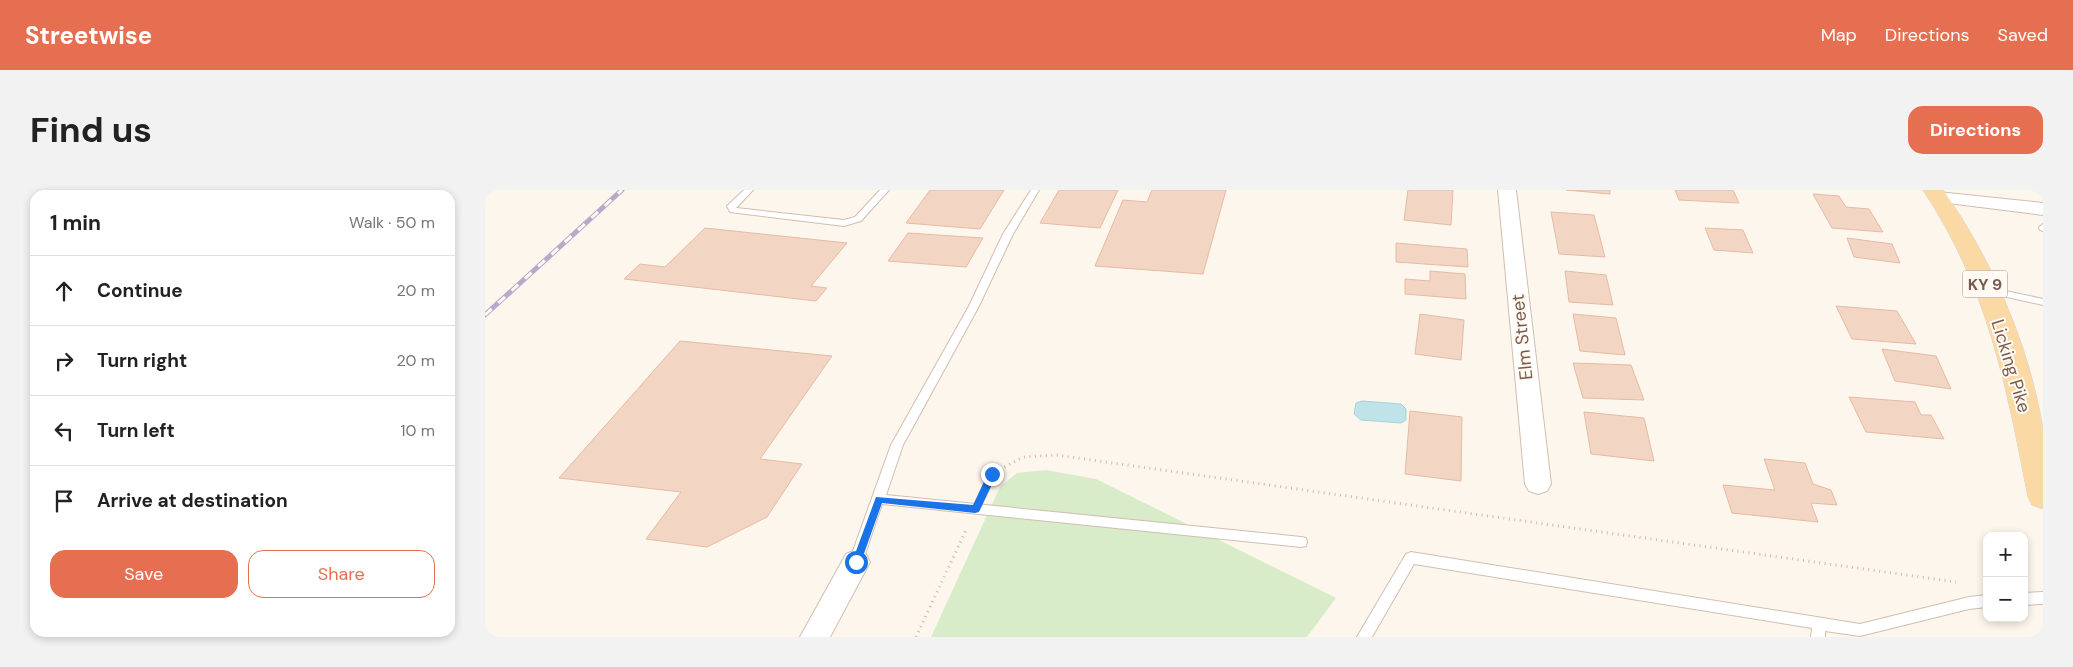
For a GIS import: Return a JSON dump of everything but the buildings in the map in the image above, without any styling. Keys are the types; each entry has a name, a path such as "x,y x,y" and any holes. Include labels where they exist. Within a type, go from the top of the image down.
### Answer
{"main road":[{"name":"Licking Pike","path":"1935,193 1969,249 1987,290 2023,396 2043,496"}],"street":[{"name":"Elm Street","path":"1507,190 1538,484"},
{"path":"1935,193 2043,209"},
{"path":"815,637 856,562"}],"lane":[{"path":"749,190 731,206 733,210 844,223 858,219 885,190"},
{"path":"856,562 897,445 974,306 1008,234 1035,190"},
{"path":"1987,290 2043,302"},
{"path":"879,499 1301,542"},
{"path":"1365,637 1411,558 1819,630 1860,630 1969,602 1983,601"},
{"path":"2028,599 2043,598"}],"path":[{"path":"916,637 992,474 1023,457 1056,455 1957,582"}],"green space":[{"path":"1046,470 1096,479 1336,598 1307,637 931,637 1000,487 1017,473"}],"water":[{"path":"1362,401 1401,404 1406,409 1406,420 1401,423 1361,420 1354,414 1356,403"}],"railway":[{"path":"485,315 622,190"}],"route":[{"path":"856,562 879,499 975,509 992,474"}]}
